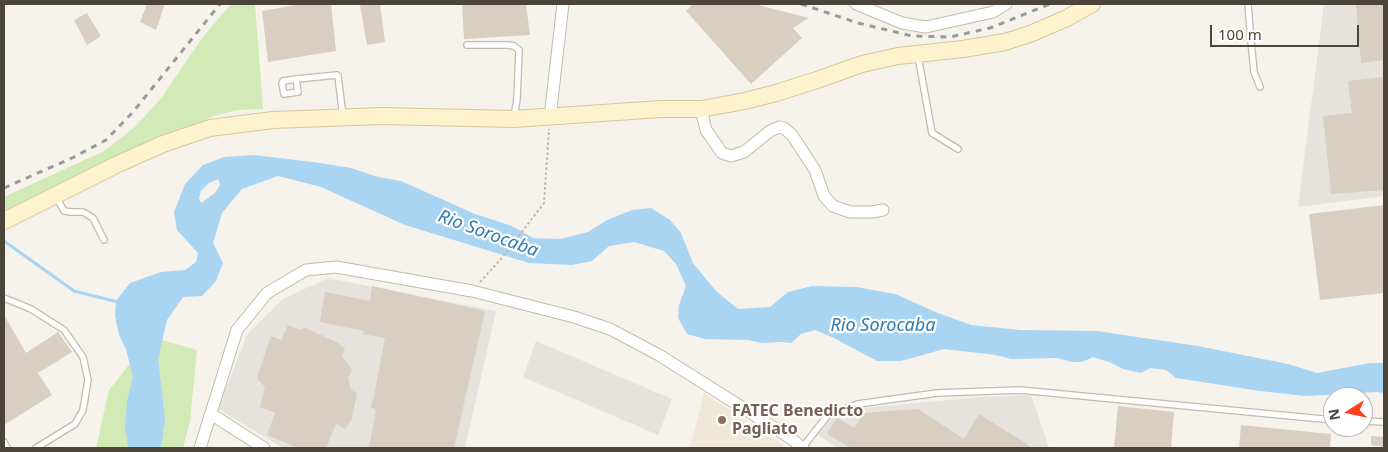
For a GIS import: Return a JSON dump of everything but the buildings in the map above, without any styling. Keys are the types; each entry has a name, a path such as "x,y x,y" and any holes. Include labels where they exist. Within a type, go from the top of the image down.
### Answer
{"main road":[{"path":"4,221 118,164 163,144 210,128 273,120 382,116 514,119 661,109 701,109 776,93 862,64 898,56 1005,42 1030,34 1067,18 1092,4"}],"street":[{"path":"550,117 563,4"},
{"path":"856,4 874,7 902,23 926,26 1006,4"},
{"path":"701,109 706,130 722,153 731,156 744,152 770,132 779,127 784,128 792,134 815,170 824,196 833,206 850,212 883,210"},
{"path":"200,448 237,330 268,293 306,270 336,267 472,291 574,316 610,329 659,355 803,448"},
{"path":"211,414 264,448"}],"lane":[{"path":"1248,4 1254,72 1260,87"},
{"path":"467,45 508,45 514,46 519,50 517,99 514,119"},
{"path":"918,54 932,133 958,149"},
{"path":"296,79 337,75 343,118"},
{"path":"55,195 64,210 82,212 93,218 104,240"},
{"path":"4,298 31,309 64,330 83,357 88,380 83,410 75,424 36,448"},
{"path":"803,448 828,415 858,404 937,393 1020,390 1323,419"},
{"path":"4,442 7,448"}],"path":[{"path":"472,291 501,260 544,203 550,117"}],"shaded area":[{"path":"1324,4 1384,4 1384,196 1298,207"},
{"path":"328,278 496,311 465,448 283,448 218,409 247,335 283,299"},
{"path":"536,341 672,399 658,435 523,377"},
{"name":"FATEC Benedicto Pagliato","path":"704,393 787,448 690,448"},
{"path":"1031,395 1049,448 838,448 818,435 830,416 865,408 980,397"}],"green space":[{"path":"231,4 255,4 263,109 237,110 214,116 174,132 4,216 4,197 104,151 135,127 162,97 202,38"},
{"path":"162,340 197,350 190,421 183,448 96,448 109,390 143,347"}],"water":[{"name":"Rio Sorocaba","path":"254,155 351,168 378,177 401,181 475,214 512,226 533,238 560,239 588,232 607,220 632,210 651,208 670,220 681,233 693,263 716,291 738,309 770,307 788,292 812,286 856,287 895,294 971,325 1020,330 1097,331 1198,346 1288,364 1317,373 1370,363 1384,363 1384,393 1373,392 1373,387 1323,387 1323,395 1305,396 1260,391 1176,378 1166,370 1150,368 1141,373 1123,369 1093,357 1082,362 1072,362 1057,358 1011,359 996,355 944,349 901,361 877,361 815,330 801,334 791,343 705,339 687,334 678,318 679,305 686,286 676,264 664,251 634,242 609,246 592,261 572,265 529,263 405,225 321,187 278,176 242,189 222,213 213,243 223,263 216,281 202,296 183,297 167,320 158,359 165,418 161,448 128,448 125,426 127,401 133,377 126,349 119,335 115,316 116,301 130,283 161,272 185,270 196,262 198,253 177,230 174,212 185,184 203,165 224,157","holes":["218,179 220,185 215,193 201,203 199,198 201,191 209,183"]}],"waterway":[{"path":"4,241 74,291 118,302"}],"railway":[{"path":"4,188 72,158 106,140 133,112 220,4"},
{"path":"801,4 858,23 912,36 950,37 990,28 1050,4"}],"place":[{"name":"FATEC Benedicto Pagliato","path":"722,420"}]}
